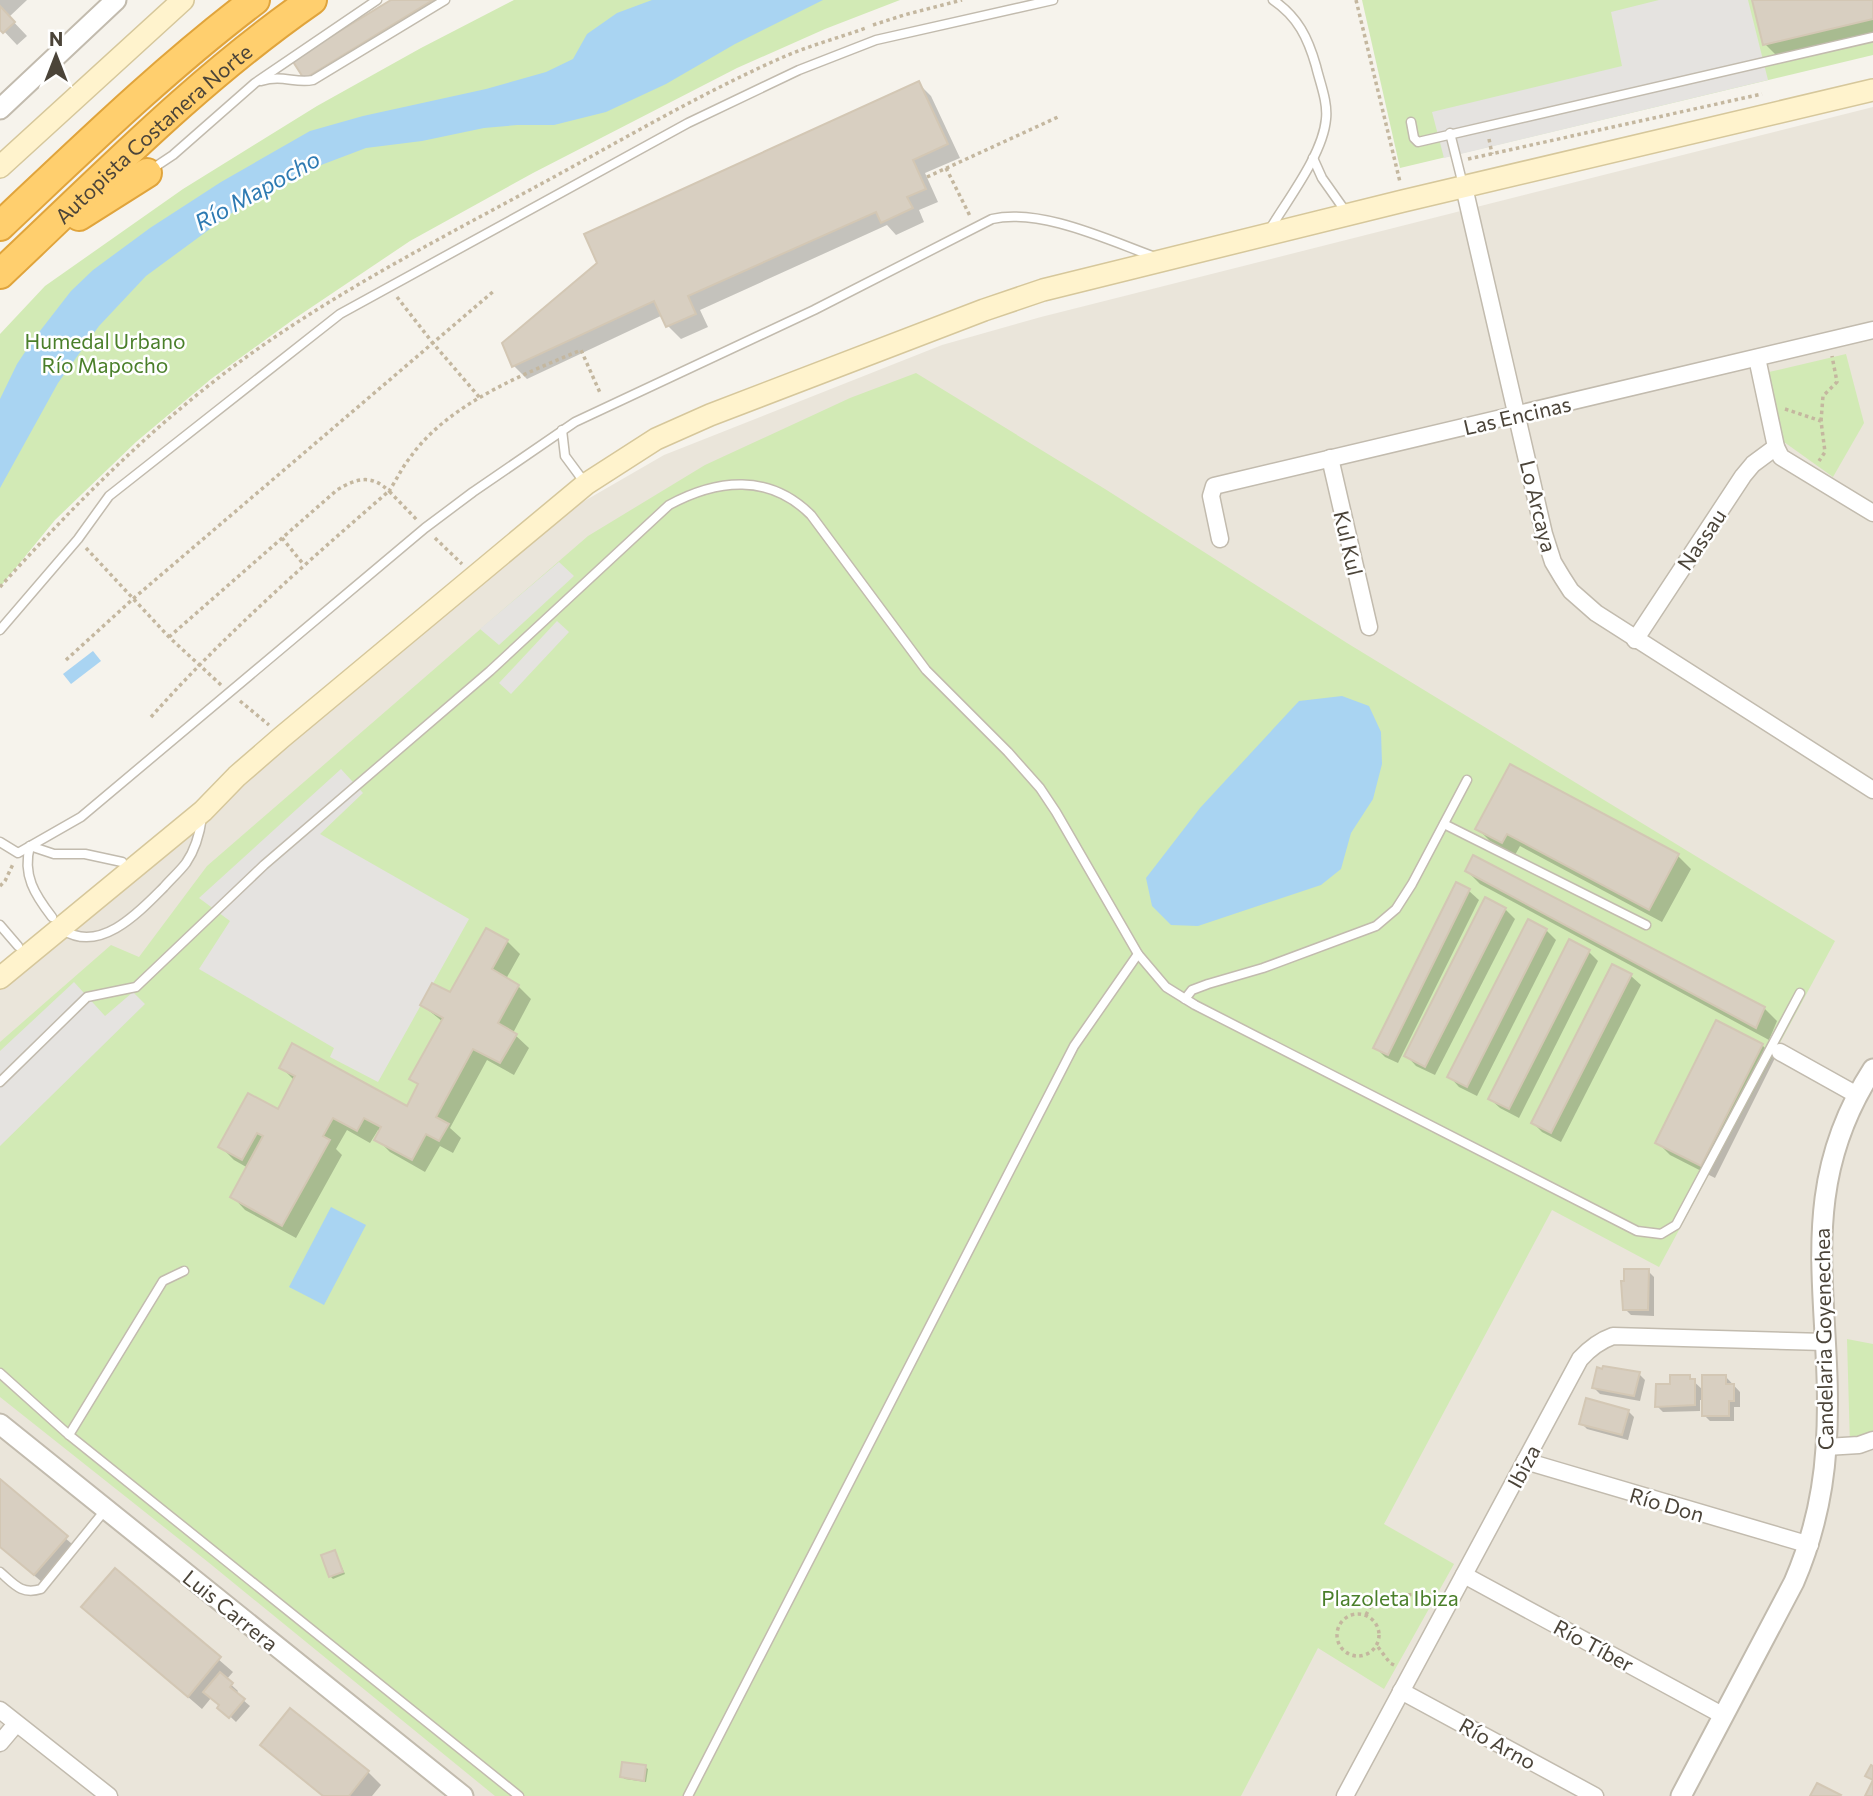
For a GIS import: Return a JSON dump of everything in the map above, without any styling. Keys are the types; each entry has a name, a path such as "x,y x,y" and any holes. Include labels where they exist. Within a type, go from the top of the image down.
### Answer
{"highway":[{"name":"Autopista Costanera Norte","path":"0,226 154,83 255,0"},
{"name":"Autopista Costanera Norte","path":"0,274 162,120 256,41 312,0"},
{"path":"29,247 147,173"}],"main road":[{"path":"0,167 183,0"},
{"path":"0,960 56,922 203,811 237,776 282,737 586,484 656,439 710,415 1043,290 1873,90"},
{"path":"0,978 122,862 212,788 237,776"}],"street":[{"path":"0,108 116,0"},
{"name":"Lo Arcaya","path":"1464,187 1544,534 1553,562 1571,591 1583,603 1635,640 1873,790"},
{"name":"Las Encinas","path":"1220,539 1211,496 1213,486 1873,330"},
{"path":"1757,358 1776,447 1781,457 1873,513"},
{"name":"Nassau","path":"1635,640 1744,476 1754,464 1776,447"},
{"name":"Kul Kul","path":"1330,458 1369,627"},
{"path":"1776,1049 1857,1095"},
{"name":"Candelaria Goyenechea","path":"1681,1796 1794,1582 1810,1545 1823,1480 1826,1447 1821,1241 1824,1190 1837,1141 1857,1095 1873,1069"},
{"name":"Ibiza","path":"1345,1796 1580,1359 1600,1341 1613,1336 1825,1342"},
{"name":"Luis Carrera","path":"0,1424 463,1796"},
{"path":"1826,1447 1859,1445 1873,1440"},
{"name":"Río Don","path":"1525,1461 1810,1545"},
{"name":"Río Tíber","path":"1464,1575 1724,1716"},
{"name":"Río Arno","path":"1401,1691 1595,1796"},
{"path":"0,1710 109,1796"},
{"path":"0,1742 16,1724"}],"lane":[{"path":"147,173 173,155 255,83 377,0"},
{"path":"255,83 283,77 306,82 313,80 445,0"},
{"path":"0,630 78,539 109,496 317,330 389,286 688,123 799,70 876,40 1053,0"},
{"path":"1267,235 1313,158 1322,138 1326,118 1324,96 1306,36 1293,15 1273,0"},
{"path":"1411,122 1414,138 1418,142 1873,37"},
{"path":"1450,133 1464,187"},
{"path":"1313,158 1334,197 1348,215"},
{"path":"0,842 18,853 81,817 425,528 562,430 607,407 814,310 992,219 1011,215 1037,217 1164,260"},
{"path":"562,430 565,456 586,484"},
{"path":"0,1082 87,997 136,987 264,865 489,671 669,505 687,495 731,484 749,483 798,502 811,514 926,670 1040,788 1138,954 1166,987 1637,1231 1661,1234 1676,1225 1776,1049 1800,993"},
{"path":"1185,999 1192,990 1263,968 1376,926 1396,909 1412,884 1467,780"},
{"path":"30,846 27,864 34,893 56,922 70,934 92,936 120,926 146,905 186,863 197,841 203,811"},
{"path":"1444,824 1646,925"},
{"path":"30,846 54,854 85,854 122,862"},
{"path":"0,925 18,946"},
{"path":"688,1796 1074,1046 1138,954"},
{"path":"69,1434 163,1281 184,1271"},
{"path":"0,1373 69,1434 519,1796"},
{"path":"0,1572 20,1589 30,1592 41,1589 106,1509"}],"path":[{"path":"1356,0 1404,201"},
{"path":"1457,161 1764,94"},
{"path":"927,177 1058,117"},
{"path":"947,168 975,228"},
{"path":"389,286 480,398"},
{"path":"66,660 134,598 495,290"},
{"path":"1810,476 1825,452 1821,421 1823,396 1837,382 1829,341"},
{"path":"151,717 197,665 304,565 389,491 409,457 441,425 480,398 515,378 580,350 607,407"},
{"path":"1767,403 1821,421"},
{"path":"169,637 337,490 352,481 365,479 379,482 389,491"},
{"path":"282,538 304,565"},
{"path":"78,539 197,665 282,737"},
{"path":"0,886 18,853"},
{"path":"1366,1615 1370,1607 1381,1601 1419,1594 1429,1596 1446,1608"},
{"path":"1354,1614 1366,1615 1376,1623 1380,1634 1377,1646 1368,1654 1356,1657 1345,1653 1338,1643 1337,1630 1343,1620 1354,1614"},
{"path":"1377,1646 1390,1663 1411,1674"}],"shaded area":[{"path":"1659,0 1748,0 1768,80 1444,158 1432,112 1622,66 1611,12"},
{"path":"1873,107 1873,1796 0,1796 0,988 574,507 664,455 942,345 1041,317"},
{"path":"559,562 574,576 499,645 480,629"},
{"path":"557,621 569,632 511,694 499,683"},
{"path":"341,769 363,793 320,834 469,919 378,1082 330,1057 334,1048 199,969 230,921 199,898"},
{"path":"74,982 105,1016 133,992 145,1004 0,1146 0,1051"}],"green space":[{"name":"Humedal Urbano Río Mapocho","path":"514,0 900,0 825,29 737,68 533,173 410,241 211,379 136,442 55,520 0,587 0,334 45,286 183,189 317,106"},
{"path":"1362,0 1873,0 1873,55 1400,168"},
{"path":"1846,354 1864,423 1833,477 1784,442 1769,372"},
{"name":"Plazoleta Ibiza","path":"916,373 1347,643 1835,941 1659,1267 1552,1210 1384,1524 1454,1564 1384,1689 1318,1648 1241,1796 495,1796 0,1397 0,1042 111,945 139,957 207,866 588,536 705,465 850,398"},
{"path":"1847,1339 1873,1344 1873,1432 1850,1446"}],"water":[{"name":"Río Mapocho","path":"652,0 823,0 735,44 666,84 606,112 554,125 484,128 422,141 366,148 300,173 244,204 146,276 99,326 58,383 0,488 0,399 17,364 33,340 71,291 93,270 150,228 221,182 310,131 546,72 573,59 587,34 617,13"},
{"path":"93,651 101,661 71,684 63,674"},
{"path":"1342,696 1369,706 1381,732 1382,764 1373,799 1351,833 1341,869 1321,885 1198,926 1171,925 1152,906 1146,878 1200,808 1299,701"},
{"path":"331,1207 366,1225 324,1305 289,1287"}],"building":[{"path":"391,0 433,0 304,79 292,60"},
{"path":"1752,0 1873,0 1873,19 1763,45"},
{"path":"0,6 15,22 3,33 0,30"},
{"path":"919,81 948,144 913,160 926,189 907,197 913,208 881,223 876,212 688,296 696,314 666,327 654,301 512,367 502,343 597,263 584,234"},
{"path":"1510,764 1679,854 1649,910 1507,834 1502,843 1475,829"},
{"path":"1473,855 1765,1007 1756,1028 1465,871"},
{"path":"1456,882 1470,889 1388,1055 1373,1048"},
{"path":"1485,897 1506,908 1425,1067 1404,1056"},
{"path":"1528,919 1547,929 1467,1087 1447,1077"},
{"path":"486,928 508,940 492,969 519,985 498,1023 517,1034 500,1063 473,1049 436,1117 449,1124 439,1141 426,1134 412,1160 374,1140 381,1127 364,1118 357,1131 333,1118 323,1136 330,1140 282,1226 230,1197 263,1136 257,1133 242,1160 218,1147 248,1093 278,1109 295,1076 279,1068 292,1043 407,1106 418,1084 409,1079 443,1018 420,1005 432,983 450,992"},
{"path":"1569,939 1590,950 1509,1109 1488,1099"},
{"path":"1612,964 1632,974 1551,1133 1531,1123"},
{"path":"1716,1020 1763,1044 1701,1166 1655,1143"},
{"path":"1624,1269 1649,1269 1648,1310 1623,1310 1621,1281 1624,1281"},
{"path":"1603,1366 1640,1372 1634,1396 1592,1388 1597,1367 1602,1369"},
{"path":"1670,1375 1690,1375 1690,1379 1695,1379 1695,1405 1655,1407 1656,1384 1670,1384"},
{"path":"1702,1375 1726,1375 1726,1384 1734,1384 1734,1401 1729,1401 1729,1416 1702,1416"},
{"path":"1586,1398 1629,1410 1622,1435 1579,1424"},
{"path":"0,1479 68,1536 34,1575 0,1547"},
{"path":"335,1550 343,1572 329,1577 321,1555"},
{"path":"115,1568 221,1657 188,1697 81,1607"},
{"path":"220,1672 233,1683 230,1687 245,1699 229,1718 217,1708 219,1705 203,1692"},
{"path":"290,1708 369,1771 349,1796 323,1796 260,1745"},
{"path":"622,1762 646,1765 644,1781 620,1777"},
{"path":"1871,1765 1873,1766 1873,1780 1865,1776"},
{"path":"1873,1780 1873,1796 1865,1796"},
{"path":"1817,1783 1841,1795 1810,1796"}]}
